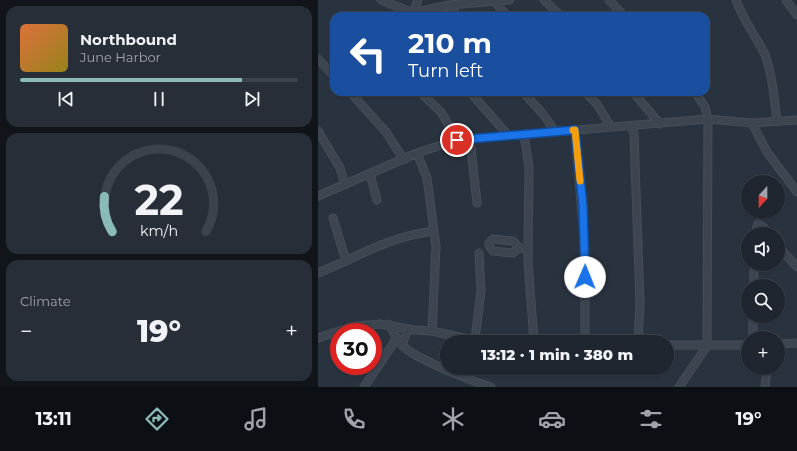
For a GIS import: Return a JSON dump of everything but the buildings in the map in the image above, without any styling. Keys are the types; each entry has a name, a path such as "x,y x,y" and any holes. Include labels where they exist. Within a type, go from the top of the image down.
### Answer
{"street":[{"path":"381,0 411,12"},
{"path":"413,12 418,0"},
{"path":"418,12 449,5 508,0"},
{"path":"544,0 557,12"},
{"path":"609,0 620,12"},
{"path":"736,0 741,14 756,37 766,58 777,120"},
{"path":"786,0 797,15"},
{"path":"495,2 503,12"},
{"path":"449,5 455,12"},
{"path":"398,12 399,7"},
{"path":"318,59 330,72"},
{"path":"354,96 386,132 404,160"},
{"path":"424,96 441,112 457,140"},
{"path":"474,96 508,135"},
{"path":"527,96 543,114 555,131"},
{"path":"589,96 597,104 611,128"},
{"path":"636,96 660,124"},
{"path":"678,387 707,346 708,119 705,108 698,96"},
{"path":"318,196 404,160 417,153 457,140 708,119 752,123 777,120 797,120"},
{"path":"752,123 767,152 797,192"},
{"path":"631,126 634,134 640,303 638,335"},
{"path":"575,130 585,251 585,335"},
{"path":"318,131 340,168 345,185"},
{"path":"524,134 529,167 528,249 534,335"},
{"path":"470,139 477,204"},
{"path":"417,153 428,178 434,231 436,266 432,331"},
{"path":"370,174 377,200"},
{"path":"333,218 346,261"},
{"path":"318,273 392,240 416,233 434,231"},
{"path":"519,248 528,249"},
{"path":"478,335 481,290 479,253"},
{"path":"785,254 797,267"},
{"path":"318,338 355,326 389,324 408,329 432,331 450,335"},
{"path":"389,324 402,345 414,353 476,385 490,387"},
{"path":"402,345 408,329"},
{"path":"364,387 397,338"},
{"path":"785,344 797,343"},
{"path":"674,345 741,345"},
{"path":"764,387 765,375"}],"slow traffic":[{"path":"573,130 575,130 580,181"}],"route":[{"path":"457,140 575,130 583,206 585,277"}]}
